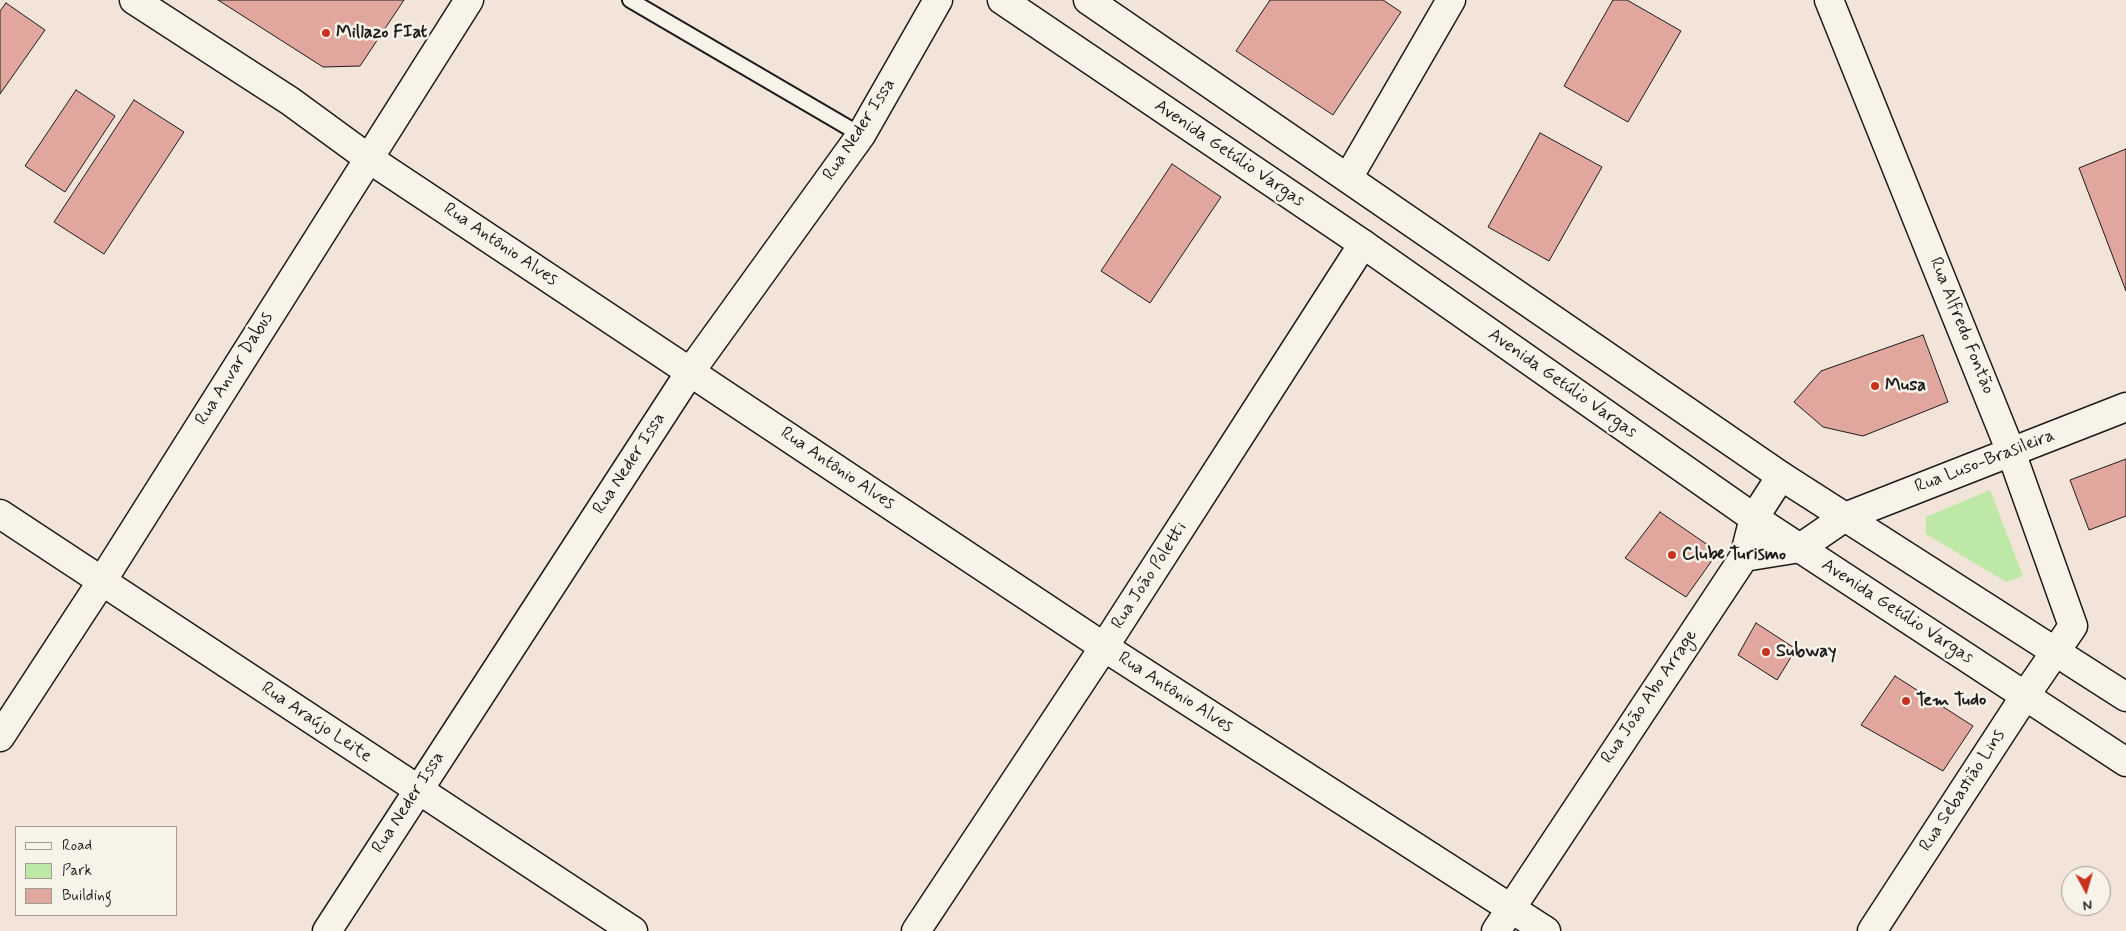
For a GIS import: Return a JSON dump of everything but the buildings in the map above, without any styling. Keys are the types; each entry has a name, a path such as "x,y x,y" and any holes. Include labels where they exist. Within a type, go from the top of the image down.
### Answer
{"street":[{"name":"Rua Antônio Alves","path":"134,0 290,101 368,158 1104,647 1546,931"},
{"name":"Rua Anvar Dabus","path":"0,737 102,581 469,0"},
{"name":"Rua Neder Issa","path":"327,931 690,372 860,135 938,0"},
{"name":"Avenida Getúlio Vargas","path":"1002,0 1363,244 1754,518 2126,762"},
{"path":"1088,0 1781,476 2126,697"},
{"path":"1348,178 1451,0"},
{"name":"Rua Alfredo Fontão","path":"1829,0 2011,452 2073,626 2055,651"},
{"name":"Rua João Poletti","path":"916,931 1104,647 1363,244"},
{"name":"Rua Luso-Brasileira","path":"1845,518 2126,407"},
{"name":"Rua João Abo Arrage","path":"1496,931 1744,557 1754,518 1781,476"},
{"name":"Rua Araújo Leite","path":"0,514 633,931"},
{"path":"1744,557 1800,548 1845,518"},
{"name":"Rua Sebastião Lins","path":"1872,931 2055,651"}],"lane":[{"path":"630,0 860,135"}],"green space":[{"path":"1990,490 2023,576 2006,582 1926,534 1926,517"}],"place":[{"name":"Millazo FIat","path":"326,33"},
{"name":"Musa","path":"1875,386"},
{"name":"Clube Turismo","path":"1672,555"},
{"name":"Subway","path":"1766,652"},
{"name":"Tem Tudo","path":"1906,701"}]}
